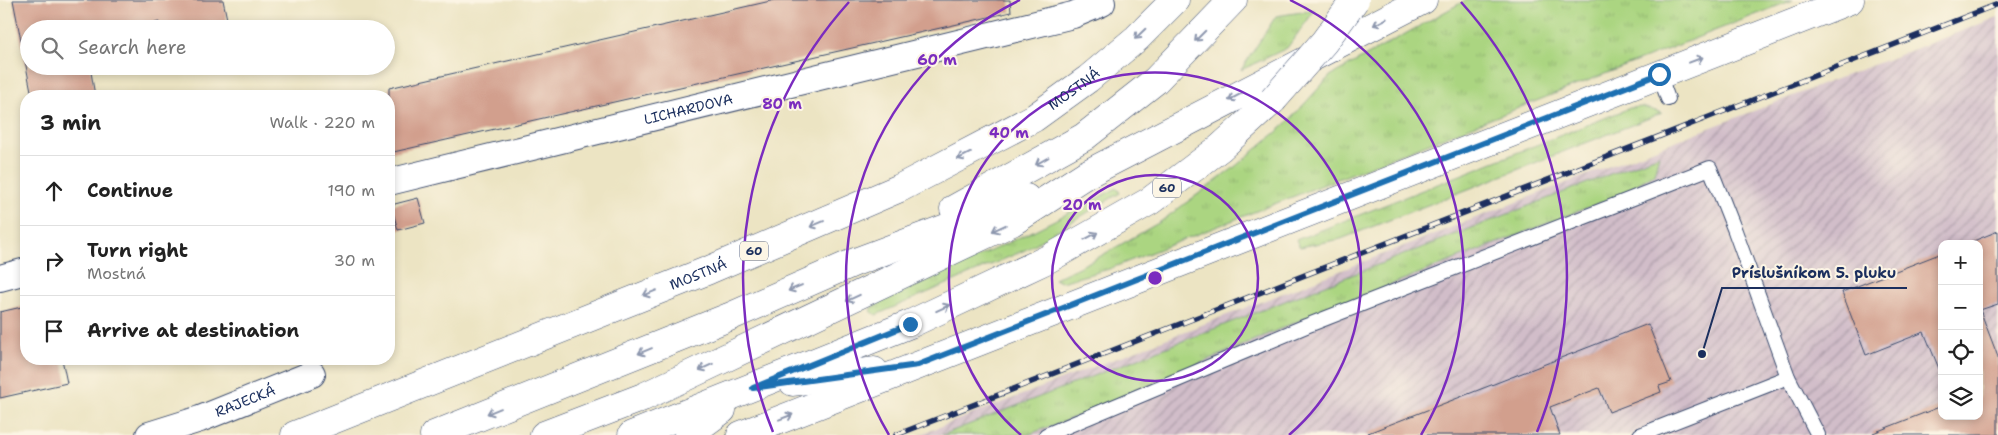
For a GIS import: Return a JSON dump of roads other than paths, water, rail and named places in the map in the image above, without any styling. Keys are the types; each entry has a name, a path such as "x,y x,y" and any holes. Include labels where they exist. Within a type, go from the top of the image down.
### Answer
{"main road":[{"name":"MOSTNÁ","path":"295,435 700,274 900,188 1034,118 1088,79 1137,38 1175,0"},
{"path":"856,262 1084,137 1155,81 1233,0"},
{"name":"60","path":"632,435 910,324 1048,259 1150,201 1220,148 1273,100 1324,42 1355,0"},
{"path":"544,435 644,396 1003,226 1086,175 1423,0"},
{"path":"741,435 918,365 1663,87 1850,0"},
{"path":"434,435 720,320 856,262 1086,175"},
{"path":"688,435 753,388 918,365"}],"street":[{"name":"LICHARDOVA","path":"395,181 1072,16 1102,3"},
{"path":"0,278 20,273"},
{"name":"RAJECKÁ","path":"149,435 200,419 312,374"}],"lane":[{"path":"1046,435 1306,326 1710,168 1788,377 1818,435"},
{"path":"1640,435 1788,377"}],"railway":[{"path":"896,435 1998,4"}],"place":[{"name":"Príslušníkom 5. pluku","path":"1702,354"}]}
